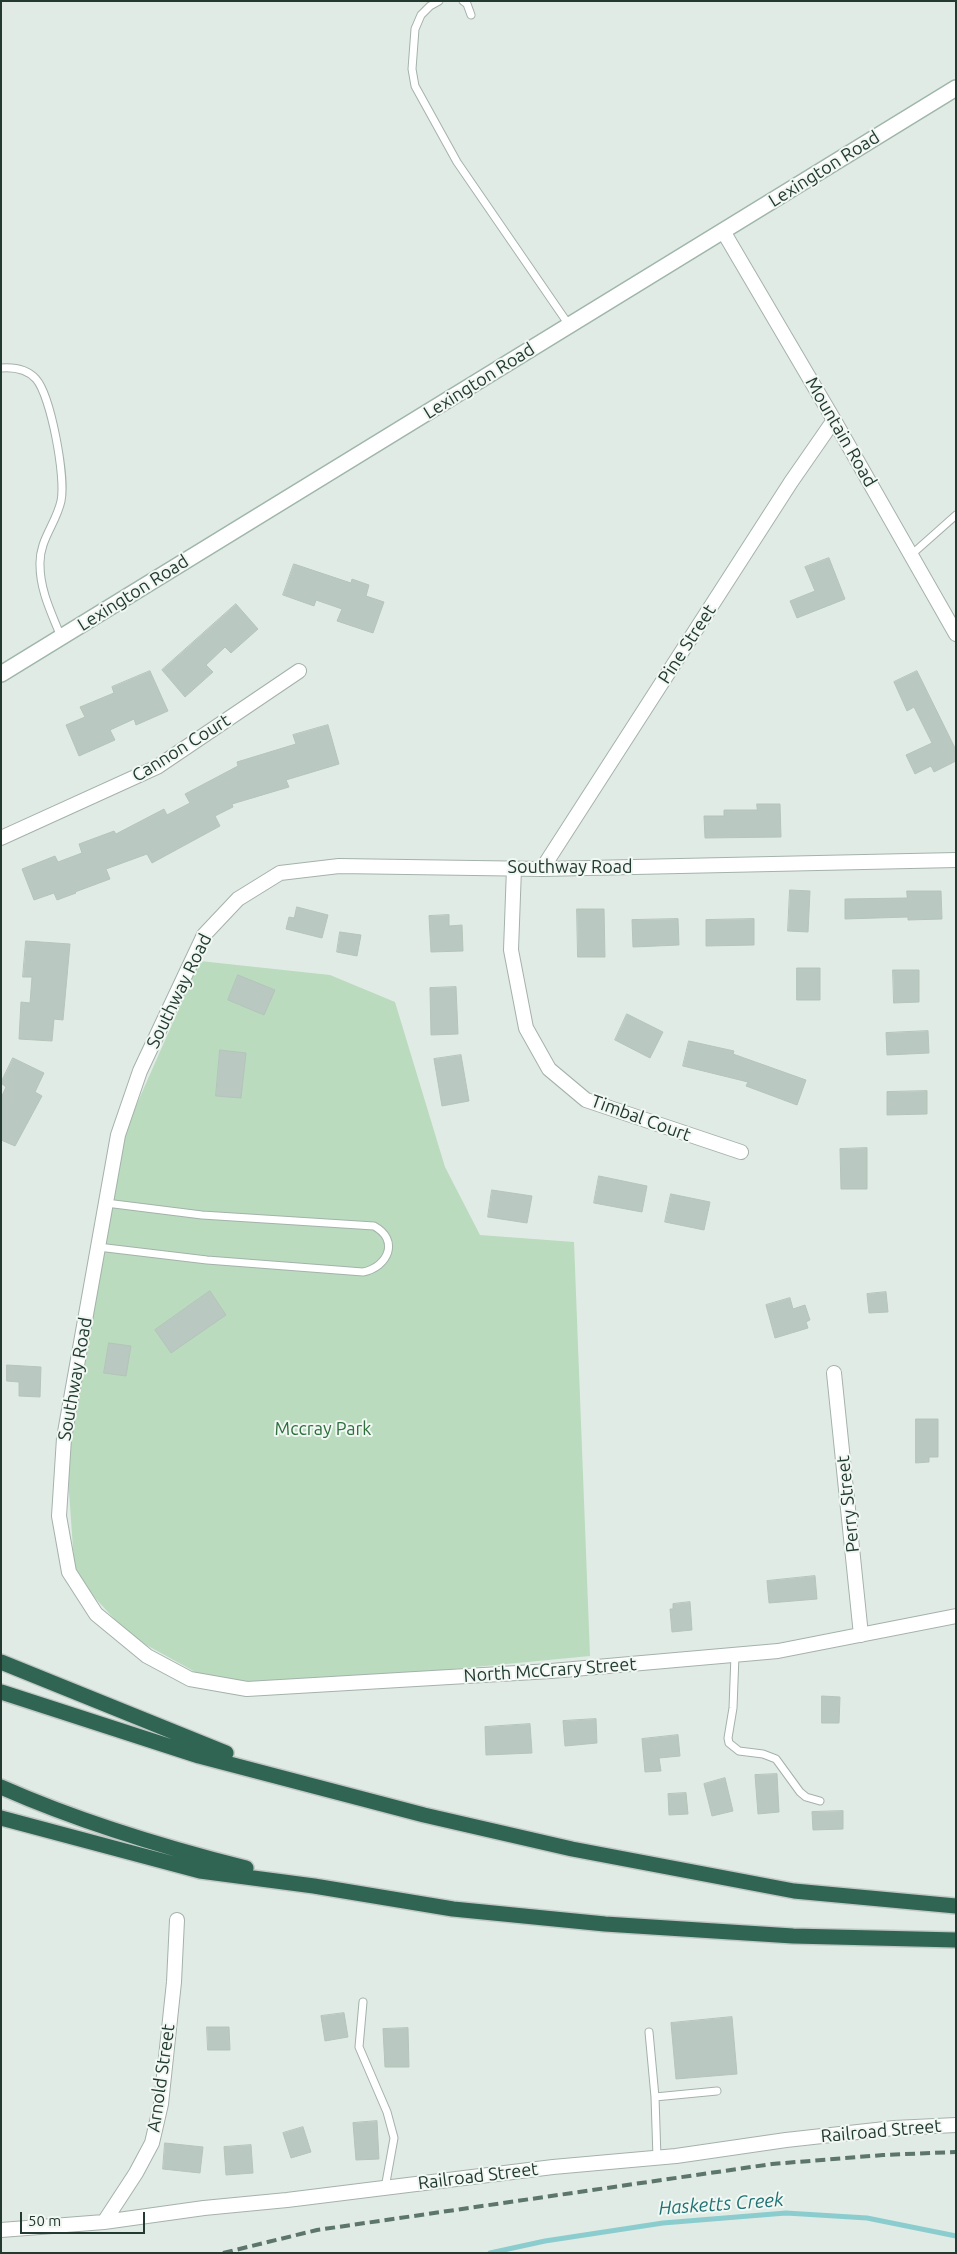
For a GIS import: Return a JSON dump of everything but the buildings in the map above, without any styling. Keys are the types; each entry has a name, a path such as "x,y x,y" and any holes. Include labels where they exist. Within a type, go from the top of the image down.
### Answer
{"highway":[{"path":"1,1662 213,1749 424,1815"},
{"path":"1,1692 200,1756 424,1815 572,1849 794,1891 956,1906"},
{"path":"1,1787 51,1809 180,1852 314,1886"},
{"path":"1,1818 200,1871 314,1886 453,1910 605,1924 793,1936 956,1940"}],"main road":[{"name":"Lexington Road","path":"1,674 956,88"}],"street":[{"name":"Mountain Road","path":"723,231 956,634"},
{"name":"Pine Street","path":"542,869 791,482 834,420"},
{"name":"Cannon Court","path":"1,838 157,767 300,671"},
{"name":"Southway Road","path":"146,1656 96,1614 68,1572 59,1516 64,1438 118,1135 140,1071 204,935 238,899 280,873 339,866 542,869 956,860"},
{"name":"Timbal Court","path":"514,868 511,950 526,1028 549,1069 586,1100 741,1152"},
{"name":"Perry Street","path":"834,1373 861,1635"},
{"name":"North McCrary Street","path":"146,1656 190,1679 247,1689 551,1671 778,1651 956,1616"},
{"name":"Arnold Street","path":"104,2222 136,2173 152,2143 161,2104 174,1982 177,1920"},
{"name":"Railroad Street","path":"1,2230 104,2222 204,2208 288,2200 552,2167 657,2158 786,2140 894,2128 956,2125"}],"lane":[{"path":"439,1 430,6 421,15 415,29 412,69 415,86 457,162 570,325"},
{"path":"463,1 467,4 471,15"},
{"path":"1,368 13,367 35,378 43,390 51,412 60,468 62,499 43,542 40,566 43,592 62,637"},
{"path":"911,555 956,514"},
{"path":"98,1246 207,1260 363,1272 374,1270 381,1264 386,1257 389,1246 387,1236 382,1230 374,1226 202,1215 106,1203"},
{"path":"735,1655 733,1708 728,1738 729,1743 739,1751 770,1755 776,1759 800,1792 806,1797 820,1802"},
{"path":"363,2002 359,2047 388,2112 394,2138 385,2188"},
{"path":"649,2032 656,2097 657,2158"},
{"path":"656,2097 717,2092"}],"green space":[{"name":"Mccray Park","path":"200,961 330,975 395,1002 445,1167 480,1235 574,1242 590,1656 359,1678 217,1684 130,1636 75,1576 66,1450 121,1140"}],"waterway":[{"name":"Hasketts Creek","path":"490,2253 545,2241 663,2223 786,2213 867,2218 956,2236"}],"railway":[{"path":"223,2253 317,2230 772,2164 883,2155 956,2152"}]}
